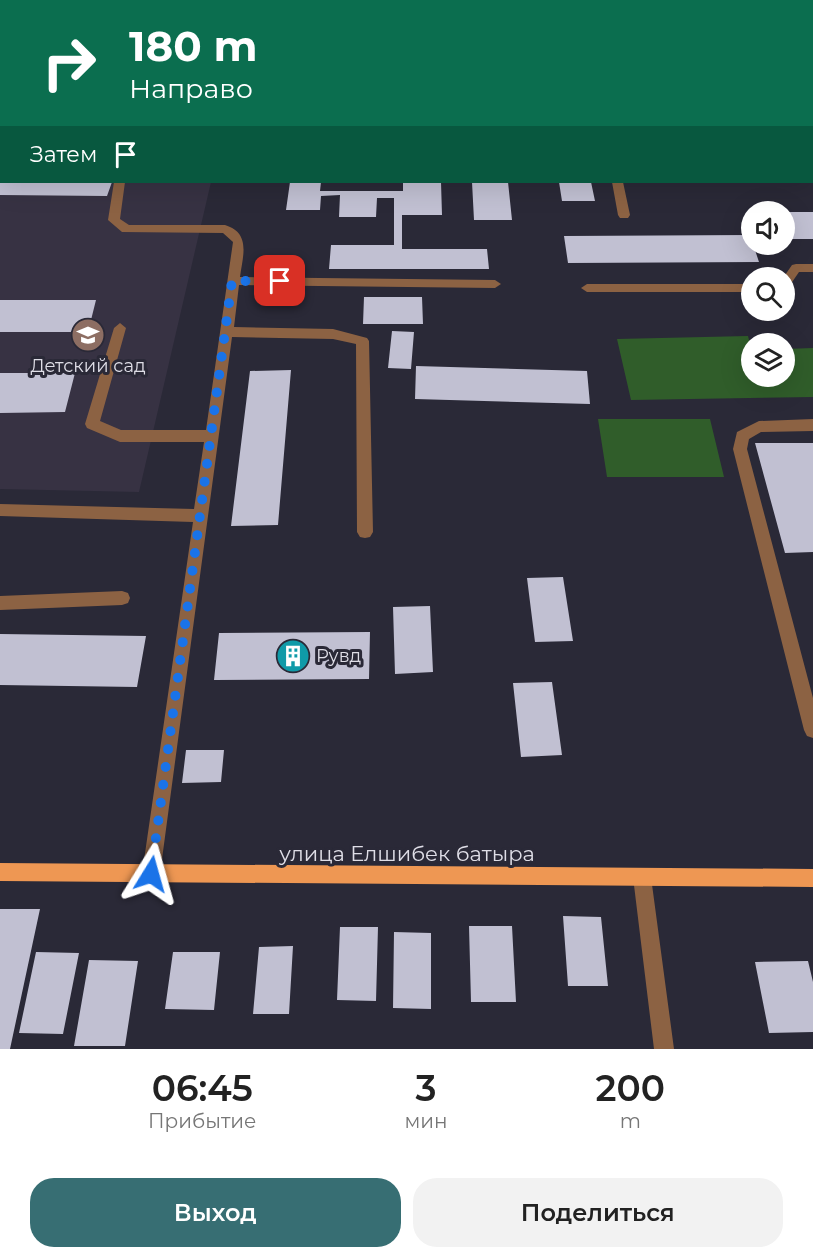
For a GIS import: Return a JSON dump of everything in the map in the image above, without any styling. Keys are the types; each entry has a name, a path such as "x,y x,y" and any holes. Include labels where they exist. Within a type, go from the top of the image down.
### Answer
{"main road":[{"name":"улица Елшибек батыра","path":"0,872 813,878"}],"street":[{"path":"119,183 114,220 126,229 225,229 234,234 239,242 151,874"},
{"path":"617,183 624,214"},
{"path":"795,268 813,267"},
{"path":"232,281 495,284"},
{"path":"587,288 741,288"},
{"path":"120,328 93,424 120,436 211,436"},
{"path":"225,332 333,334 362,341 365,532"},
{"path":"813,425 759,427 742,436 740,449 810,705 813,730"},
{"path":"0,510 200,516"},
{"path":"0,603 122,598"},
{"path":"642,877 664,1049"}],"shaded area":[{"name":"Детский сад","path":"0,183 211,183 139,492 0,489"}],"green space":[{"path":"741,336 741,387 795,387 795,349 813,348 813,397 631,400 617,339"},
{"path":"598,419 710,419 724,477 607,477"}],"building":[{"path":"0,183 112,183 107,196 0,195"},
{"path":"290,183 321,183 320,191 403,191 403,183 441,183 442,215 402,215 402,249 487,249 489,269 329,269 331,245 394,245 394,198 377,198 376,217 339,217 340,195 321,196 320,210 286,210"},
{"path":"472,183 508,183 512,220 474,220"},
{"path":"559,183 591,183 595,201 562,201"},
{"path":"795,212 813,212 813,239 795,239"},
{"path":"741,235 741,255 757,255 759,262 568,263 564,236"},
{"path":"364,297 422,297 423,324 363,324"},
{"path":"0,300 96,300 88,332 0,332"},
{"path":"392,331 414,332 411,369 388,368"},
{"path":"416,366 587,371 590,404 415,399"},
{"path":"291,370 278,525 231,526 250,371"},
{"path":"0,373 75,373 65,412 0,413"},
{"path":"755,443 813,443 813,552 785,553"},
{"path":"563,577 573,641 535,642 527,578"},
{"path":"430,606 433,672 395,674 393,607"},
{"name":"Рувд","path":"370,632 369,679 214,680 219,633"},
{"path":"0,634 146,636 137,687 0,685"},
{"path":"552,682 562,755 521,757 513,683"},
{"path":"186,750 224,750 221,782 182,783"},
{"path":"0,909 40,909 10,1049 0,1049"},
{"path":"563,916 601,917 608,986 568,986"},
{"path":"469,926 512,926 516,1002 471,1002"},
{"path":"340,927 378,927 376,1001 337,1000"},
{"path":"394,932 431,933 431,1009 393,1008"},
{"path":"293,946 289,1014 253,1014 259,947"},
{"path":"36,952 79,953 63,1034 19,1033"},
{"path":"173,952 220,952 214,1010 165,1009"},
{"path":"89,960 138,961 125,1046 74,1046"},
{"path":"808,961 813,982 813,1032 769,1033 755,962"}],"place":[{"name":"Детский сад","path":"88,335"},
{"name":"Рувд","path":"293,656"}],"route":[{"path":"151,874 232,281 280,281"}]}
